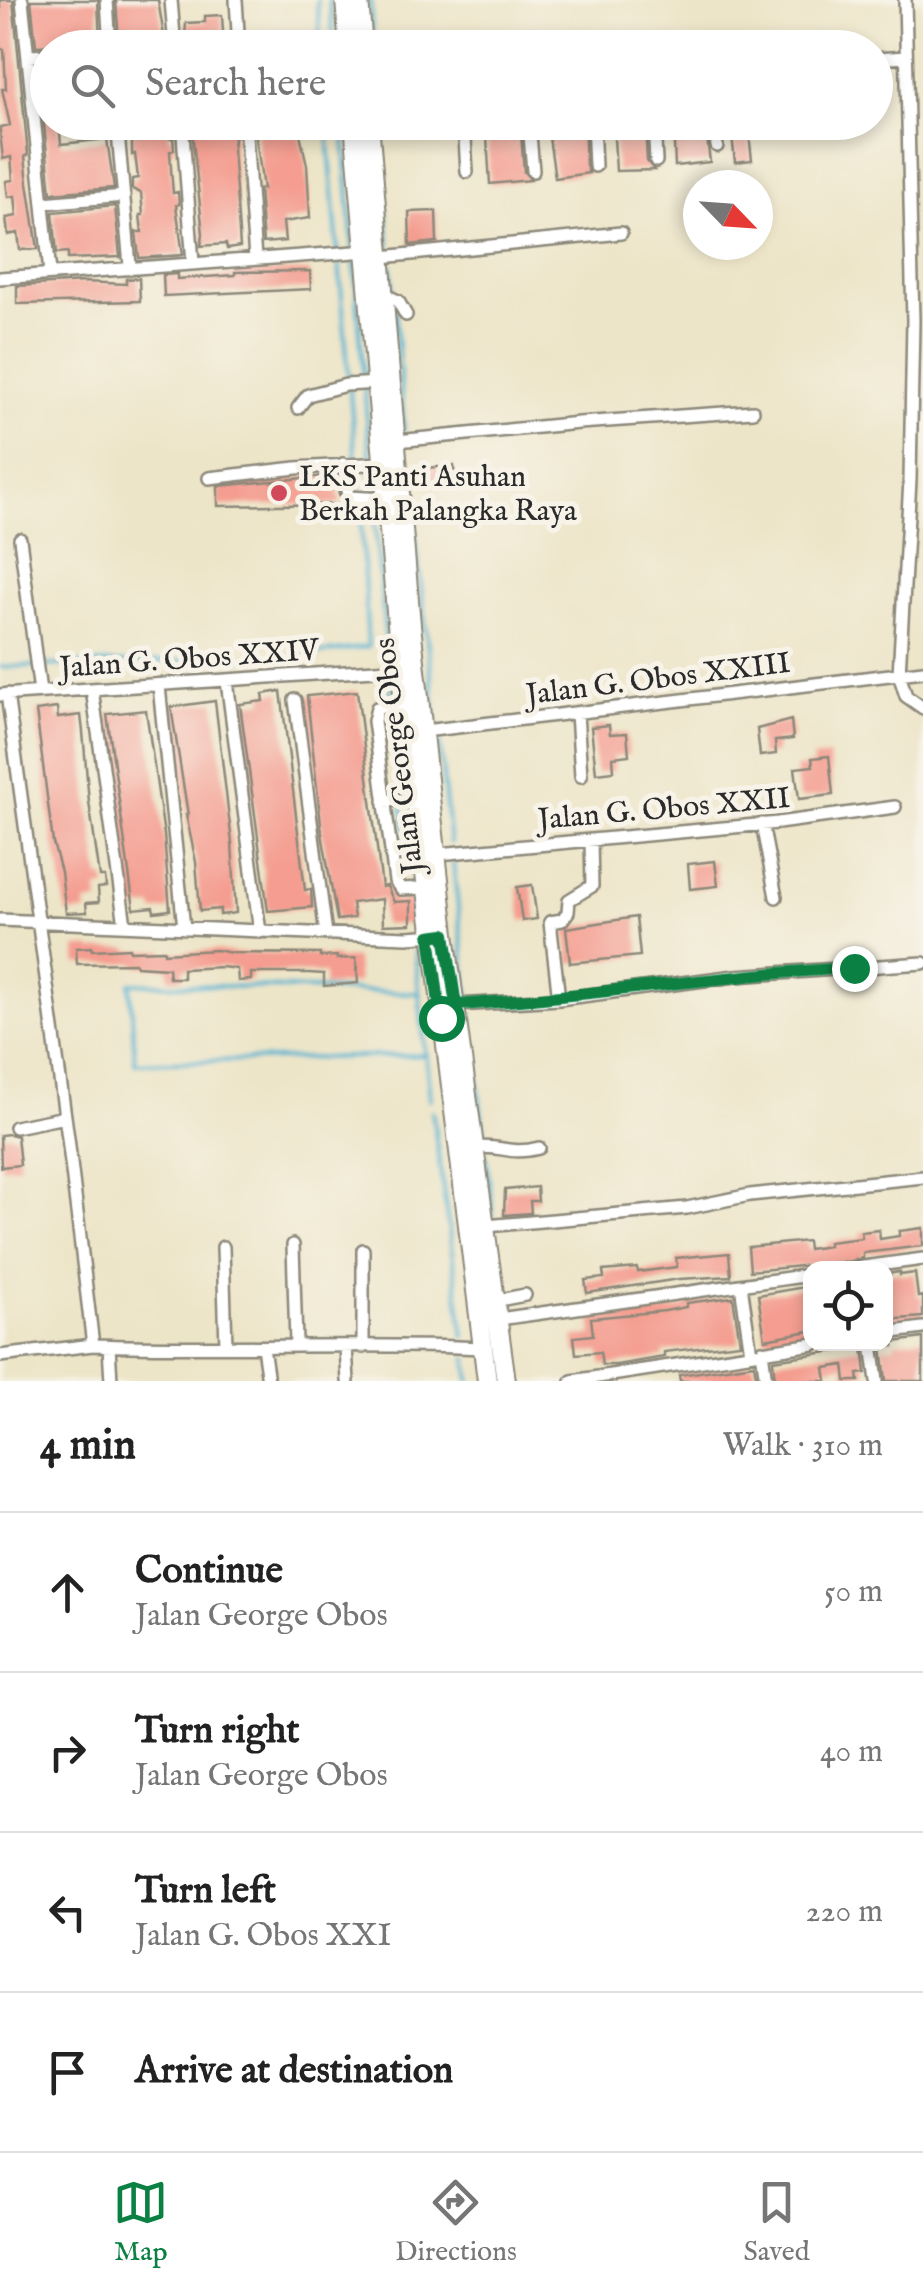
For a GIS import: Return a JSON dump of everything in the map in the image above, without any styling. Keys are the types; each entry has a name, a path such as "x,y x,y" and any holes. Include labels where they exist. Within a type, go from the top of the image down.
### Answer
{"main road":[{"path":"345,0 347,30"},
{"path":"359,0 361,30"},
{"name":"Jalan George Obos","path":"357,140 373,252 385,295 397,442 404,668 396,703 400,800 432,935 474,1250 487,1381"},
{"name":"Jalan George Obos","path":"370,140 373,252 369,384 376,499 404,668 424,731 413,853 417,889 456,1005 506,1381"}],"street":[{"path":"22,0 30,76"},
{"path":"106,0 108,30"},
{"path":"171,0 174,30"},
{"path":"236,0 238,30"},
{"path":"905,0 918,266 917,480 899,674 906,696 923,708"},
{"path":"893,58 906,57"},
{"path":"37,140 50,272"},
{"path":"119,140 130,266"},
{"path":"183,140 193,263"},
{"path":"246,140 255,260"},
{"path":"465,140 467,172"},
{"path":"530,140 533,171"},
{"path":"594,140 595,166"},
{"path":"655,140 656,160"},
{"path":"716,140 716,146"},
{"path":"43,203 124,196"},
{"path":"0,278 621,233"},
{"path":"385,295 398,301 406,314"},
{"path":"298,408 308,394 369,384"},
{"path":"397,442 579,423 753,411"},
{"path":"209,478 374,463"},
{"path":"343,464 346,495 351,499 376,499"},
{"path":"20,539 40,692"},
{"name":"Jalan G. Obos XXIV","path":"3,694 404,668"},
{"name":"Jalan G. Obos XXIII","path":"424,731 923,671"},
{"path":"228,681 260,932"},
{"path":"159,686 184,928"},
{"path":"92,689 125,926"},
{"path":"3,694 39,921 93,1345"},
{"path":"296,700 326,934"},
{"path":"396,703 377,708 374,721 413,853 396,885 417,889"},
{"path":"577,712 581,776"},
{"name":"Jalan G. Obos XXII","path":"413,853 762,824 895,807"},
{"path":"762,824 776,897"},
{"path":"560,999 550,922 562,920 568,912 569,900 593,884 591,840"},
{"path":"0,920 408,938 432,935"},
{"path":"456,1005 560,999 735,976 923,963"},
{"path":"15,1126 65,1117"},
{"path":"475,1148 486,1146 518,1154 540,1148"},
{"path":"486,1226 687,1208 769,1193 923,1177"},
{"path":"293,1245 296,1343"},
{"path":"223,1246 226,1346"},
{"path":"363,1250 363,1347"},
{"path":"893,1263 923,1259"},
{"path":"497,1310 803,1276"},
{"path":"741,1285 766,1381"},
{"path":"497,1310 526,1295"},
{"path":"893,1332 923,1328"},
{"path":"0,1356 93,1345 296,1343 483,1348"},
{"path":"109,1346 110,1381"},
{"path":"264,1346 268,1381"},
{"path":"572,1381 649,1374 803,1346"},
{"path":"346,1347 348,1381"},
{"path":"873,1351 877,1381"}],"building":[{"path":"0,0 13,0 28,155 25,156 38,249 20,250 18,233 8,235 6,218 17,216 15,196 8,197 6,181 13,180 11,157 3,159 0,133 0,127 10,125 2,89 6,89 4,49 0,49"},
{"path":"31,0 98,0 99,30 34,30"},
{"path":"116,0 158,0 163,30 118,30"},
{"path":"222,15 223,30 185,30 186,23 205,22 205,16"},
{"path":"46,140 61,140 61,144 107,140 114,188 51,193"},
{"path":"132,140 173,140 174,150 170,151 173,193 178,192 176,205 183,255 139,258 136,232 142,232 143,215 141,193 132,189 132,179 138,178 135,154 132,155"},
{"path":"193,140 234,140 240,247 201,246"},
{"path":"256,140 301,140 310,218 283,222 285,241 263,243 259,189 263,189"},
{"path":"487,140 521,140 524,172 531,180 490,184"},
{"path":"549,140 585,140 589,173 555,178"},
{"path":"614,140 646,140 647,161 654,170 616,171"},
{"path":"674,140 707,140 710,162 675,166"},
{"path":"732,140 750,140 752,160 735,162"},
{"path":"115,206 120,257 68,259 68,252 57,253 53,212"},
{"path":"436,211 437,242 410,245 409,212"},
{"path":"310,271 311,289 164,296 163,275 177,274 177,279 235,272"},
{"path":"139,278 140,301 17,304 17,286 126,284 126,279"},
{"path":"454,466 455,483 426,486 425,468"},
{"name":"LKS Panti Asuhan Berkah Palangka Raya","path":"335,475 341,504 218,506 218,486"},
{"path":"281,691 305,890 311,889 312,907 268,911 240,704 264,701 263,694"},
{"path":"357,691 382,887 387,886 394,902 411,901 411,924 383,925 382,899 352,903 354,918 337,920 322,833 307,696"},
{"path":"215,701 236,913 220,915 220,909 200,911 171,707"},
{"path":"57,708 58,718 81,715 100,877 105,877 106,887 98,888 99,902 86,903 87,912 66,913 53,843 36,711"},
{"path":"146,710 170,910 154,912 153,907 134,909 107,714"},
{"path":"791,720 793,739 775,741 776,754 760,756 757,729"},
{"path":"609,725 610,734 627,733 629,755 613,757 614,771 596,773 591,727"},
{"path":"829,756 833,795 799,799 795,768 813,766 812,758"},
{"path":"715,861 718,886 690,889 688,864"},
{"path":"532,885 537,919 522,921 517,887"},
{"path":"636,917 640,956 570,963 566,928"},
{"path":"76,948 356,958 358,983 324,986 324,974 309,973 251,973 251,980 238,981 237,969 222,967 183,969 183,978 169,978 168,968 135,963 77,964"},
{"path":"0,1135 17,1136 20,1165 1,1167"},
{"path":"537,1187 538,1201 530,1201 531,1213 504,1215 505,1190"},
{"path":"923,1228 923,1246 863,1253 863,1258 851,1261 803,1261 803,1266 750,1271 748,1247 807,1241 808,1249 862,1238 861,1232 879,1230 880,1239 899,1236 899,1231"},
{"path":"729,1253 731,1276 679,1279 587,1293 585,1280 604,1278 603,1271 677,1267 676,1258"},
{"path":"893,1273 915,1273 918,1297 923,1296 923,1317 893,1319"},
{"path":"803,1287 803,1332 765,1339 758,1295"},
{"path":"733,1297 740,1343 664,1352 664,1357 616,1365 602,1365 600,1352 576,1354 574,1337 593,1335 591,1318 665,1311 686,1307 686,1303"},
{"path":"923,1338 923,1381 886,1381 882,1351 893,1351 894,1342"},
{"path":"863,1351 866,1373 858,1374 859,1381 846,1381 844,1365 825,1368 827,1381 775,1381 773,1360"},
{"path":"754,1364 757,1381 680,1381 679,1375"}],"waterway":[{"path":"317,0 320,30"},
{"path":"329,0 333,30"},
{"path":"370,0 372,30"},
{"path":"0,667 288,657 368,647 329,140"},
{"path":"344,140 353,248"},
{"path":"380,140 389,246"},
{"path":"354,257 401,796"},
{"path":"391,266 393,287"},
{"path":"395,310 404,430"},
{"path":"406,452 436,720"},
{"path":"439,739 450,843"},
{"path":"402,805 414,881 416,962 430,1099"},
{"path":"453,863 468,994"},
{"path":"419,993 130,983 135,1063 426,1055"},
{"path":"470,1015 484,1136"},
{"path":"432,1111 464,1337"},
{"path":"486,1156 493,1215"},
{"path":"467,1357 470,1381"}],"place":[{"name":"LKS Panti Asuhan Berkah Palangka Raya","path":"279,493"}],"route":[{"path":"441,1018 430,936 445,934 456,1005 560,999 735,976 854,968"}]}
